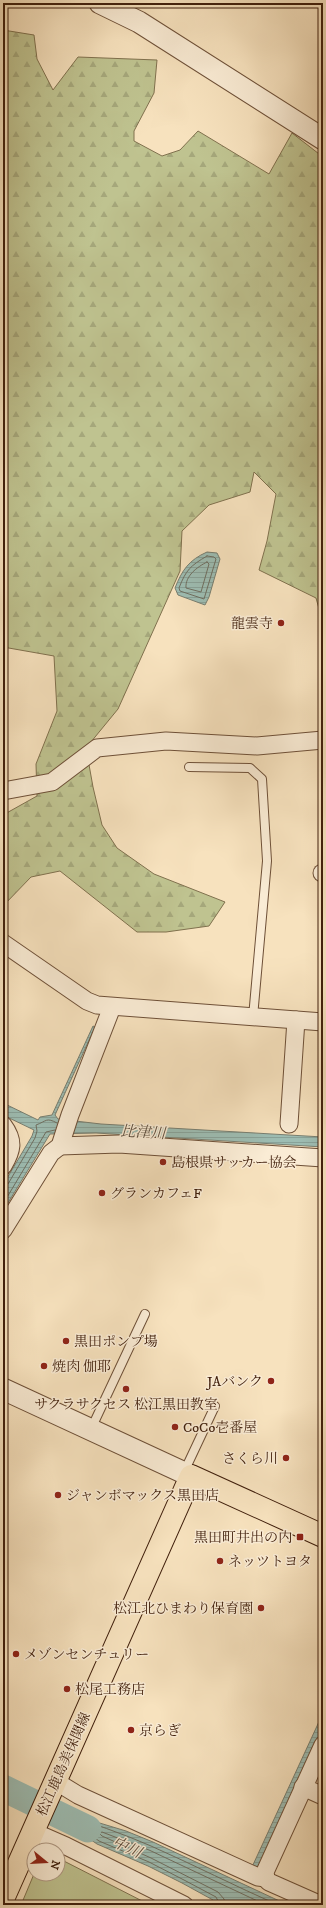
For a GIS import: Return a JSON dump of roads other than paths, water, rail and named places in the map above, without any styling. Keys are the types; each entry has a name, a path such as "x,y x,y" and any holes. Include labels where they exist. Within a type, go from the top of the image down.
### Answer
{"main road":[{"path":"187,1474 323,1536"},
{"name":"松江鹿島美保関線","path":"3,1899 187,1474"}],"street":[{"path":"100,3 139,22 323,139"},
{"path":"3,791 52,782 97,748 166,741 258,746 323,740"},
{"path":"3,943 87,1001 112,1007 323,1022"},
{"path":"3,1230 61,1141 112,1007"},
{"path":"289,1124 296,1020"},
{"path":"3,1125 11,1137 12,1144 10,1154 3,1166"},
{"path":"61,1141 323,1158"},
{"path":"3,1389 187,1474"},
{"path":"257,1876 266,1868 323,1745"},
{"path":"54,1783 321,1905"},
{"path":"303,1787 323,1796"},
{"path":"34,1830 184,1905"}],"lane":[{"path":"189,767 250,768 262,779 267,861 253,1017"},
{"path":"91,1430 145,1314"},
{"path":"187,1474 215,1406"}],"water":[{"path":"207,552 217,553 220,559 209,597 205,605 178,595 175,588 180,576 187,566 195,558"},
{"name":"比津川","path":"93,1026 95,1027 55,1115 58,1119 101,1124 323,1137 323,1147 96,1133 50,1134 3,1211 3,1185 32,1136 34,1130 3,1115 3,1103 38,1120 40,1117 52,1115"},
{"path":"323,1713 323,1728 256,1877 252,1867"},
{"path":"3,1778 32,1791 25,1807 3,1797"},
{"path":"59,1805 93,1821 126,1831 153,1842 288,1905 217,1905 213,1900 182,1883 148,1866 97,1844 81,1833 52,1820"}],"waterway":[{"name":"中川","path":"3,1788 88,1829"}],"place":[{"name":"龍雲寺","path":"281,623"},
{"name":"島根県サッカー協会","path":"163,1162"},
{"name":"グランカフェF","path":"102,1193"},
{"name":"黒田ポンプ場","path":"66,1341"},
{"name":"焼肉 伽耶","path":"44,1366"},
{"name":"JAバンク","path":"271,1381"},
{"name":"サクラサクセス 松江黒田教室","path":"126,1389"},
{"name":"CoCo壱番屋","path":"175,1427"},
{"name":"さくら川","path":"286,1458"},
{"name":"ジャンボマックス黒田店","path":"58,1495"},
{"name":"黒田町井出の内","path":"300,1537"},
{"name":"ネッツトヨタ","path":"220,1561"},
{"name":"松江北ひまわり保育園","path":"261,1608"},
{"name":"メゾンセンチュリー","path":"16,1654"},
{"name":"松尾工務店","path":"67,1689"},
{"name":"京らぎ","path":"131,1730"}]}
